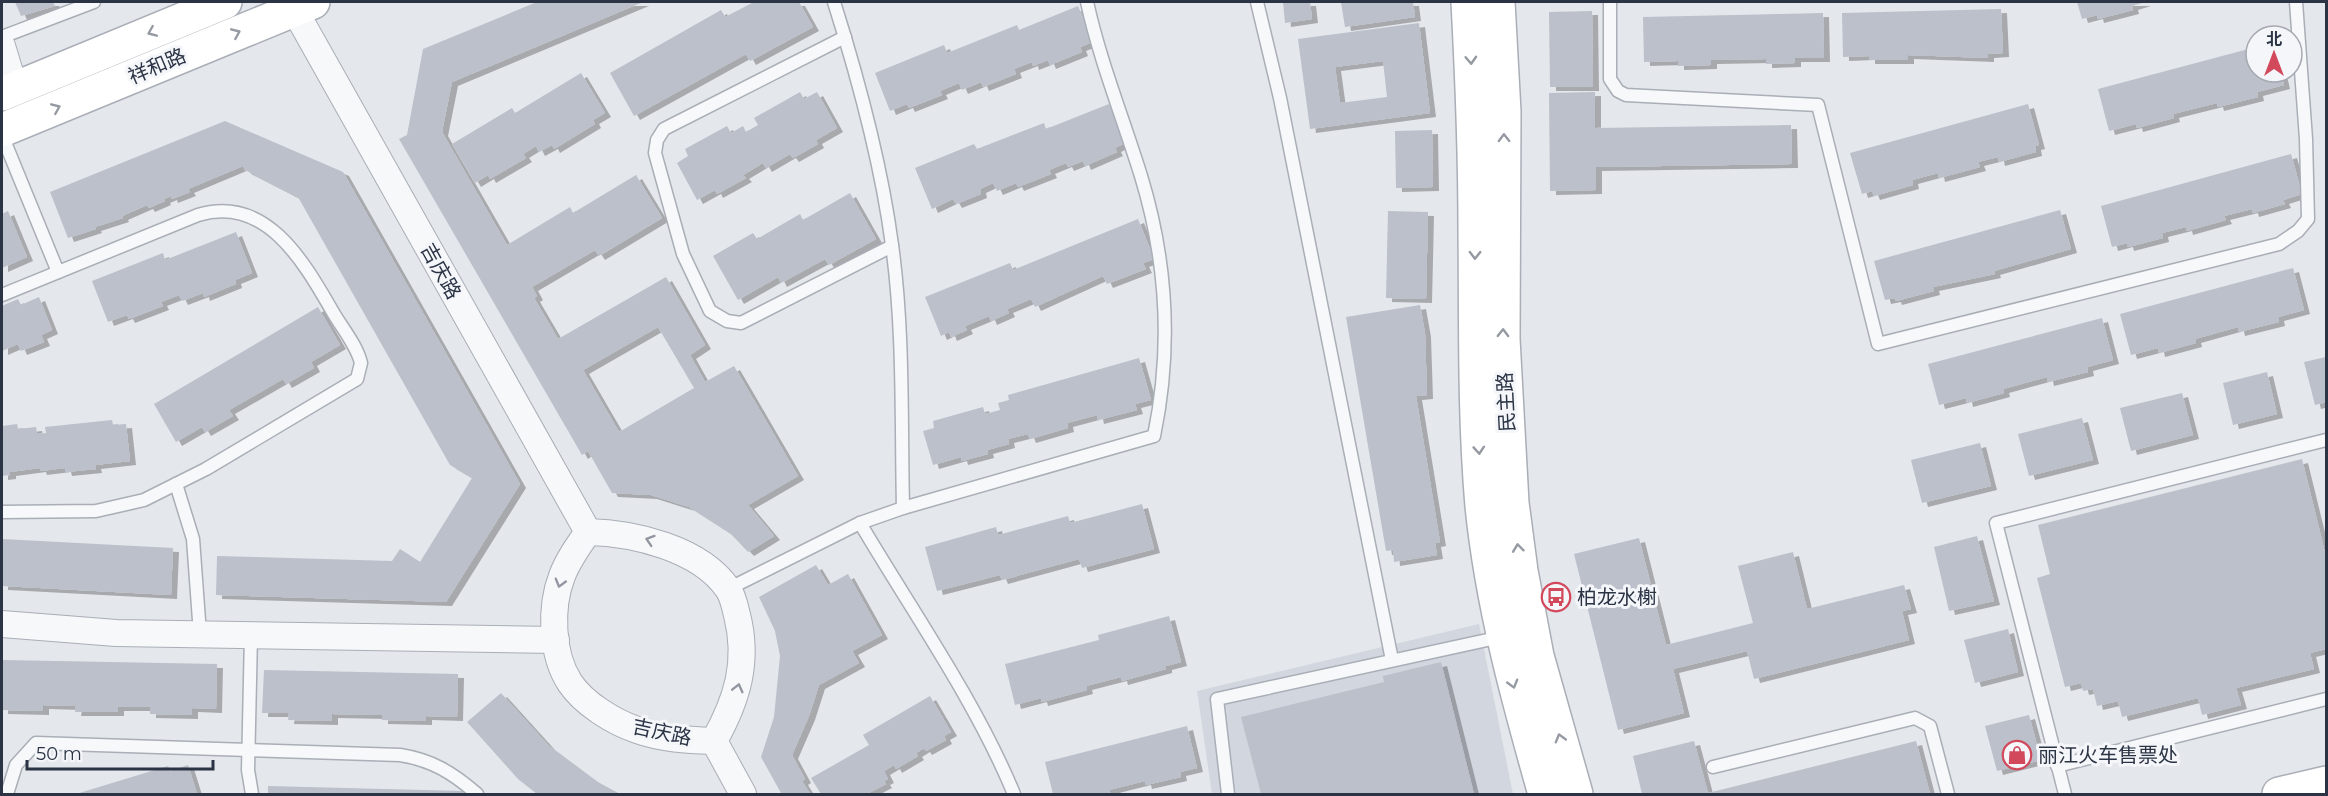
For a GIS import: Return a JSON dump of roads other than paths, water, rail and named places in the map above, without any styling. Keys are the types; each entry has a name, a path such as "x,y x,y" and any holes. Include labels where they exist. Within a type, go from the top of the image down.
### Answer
{"main road":[{"name":"祥和路","path":"8,92 225,2"},
{"name":"民主路","path":"1468,2 1474,113 1475,388 1482,506 1502,636 1545,795"},
{"name":"民主路","path":"1498,2 1504,112 1503,351 1512,503 1521,570 1537,656 1576,795"},
{"name":"祥和路","path":"2,130 303,5"},
{"path":"2279,795 2326,783"}],"street":[{"name":"吉庆路","path":"303,5 588,532 561,576 554,616 556,640 570,683 599,710 617,721 647,733 678,739 714,741"},
{"path":"2,46 8,92"},
{"path":"588,532 640,537 665,545 709,571 728,589"},
{"name":"吉庆路","path":"714,741 731,711 741,676 740,630 728,589"},
{"path":"2,624 116,633 556,640"},
{"name":"吉庆路","path":"714,741 743,795"}],"lane":[{"path":"2,37 94,2"},
{"path":"834,2 873,144 892,246 898,299 903,508"},
{"path":"728,589 860,523 903,508 1154,436 1160,407 1166,347 1160,263 1141,177 1102,59 1087,2"},
{"path":"1257,2 1282,109 1392,660"},
{"path":"1610,2 1610,79 1618,91 1626,95 1818,105 1878,344 2279,244 2298,231 2308,219 2306,139 2296,2"},
{"path":"845,37 664,129 657,140 655,153 683,254 710,311 727,321 741,323 892,246"},
{"path":"2,135 58,272"},
{"path":"2,295 204,213 224,209 246,213 277,235 297,255 360,357 357,379 176,484 144,500 96,511 2,512"},
{"path":"2065,795 1996,523 2326,440"},
{"path":"176,484 193,540 200,634"},
{"path":"860,523 972,708 1014,795"},
{"path":"251,635 249,750 252,795"},
{"path":"1228,795 1217,699 1502,636"},
{"path":"2057,766 2326,699"},
{"path":"1713,767 1915,718 1930,726 1948,795"},
{"path":"7,795 16,765 36,743 416,758 447,770 477,795"}],"place":[{"name":"柏龙水榭","path":"1556,597"},
{"name":"丽江火车售票处","path":"2017,755"}]}
